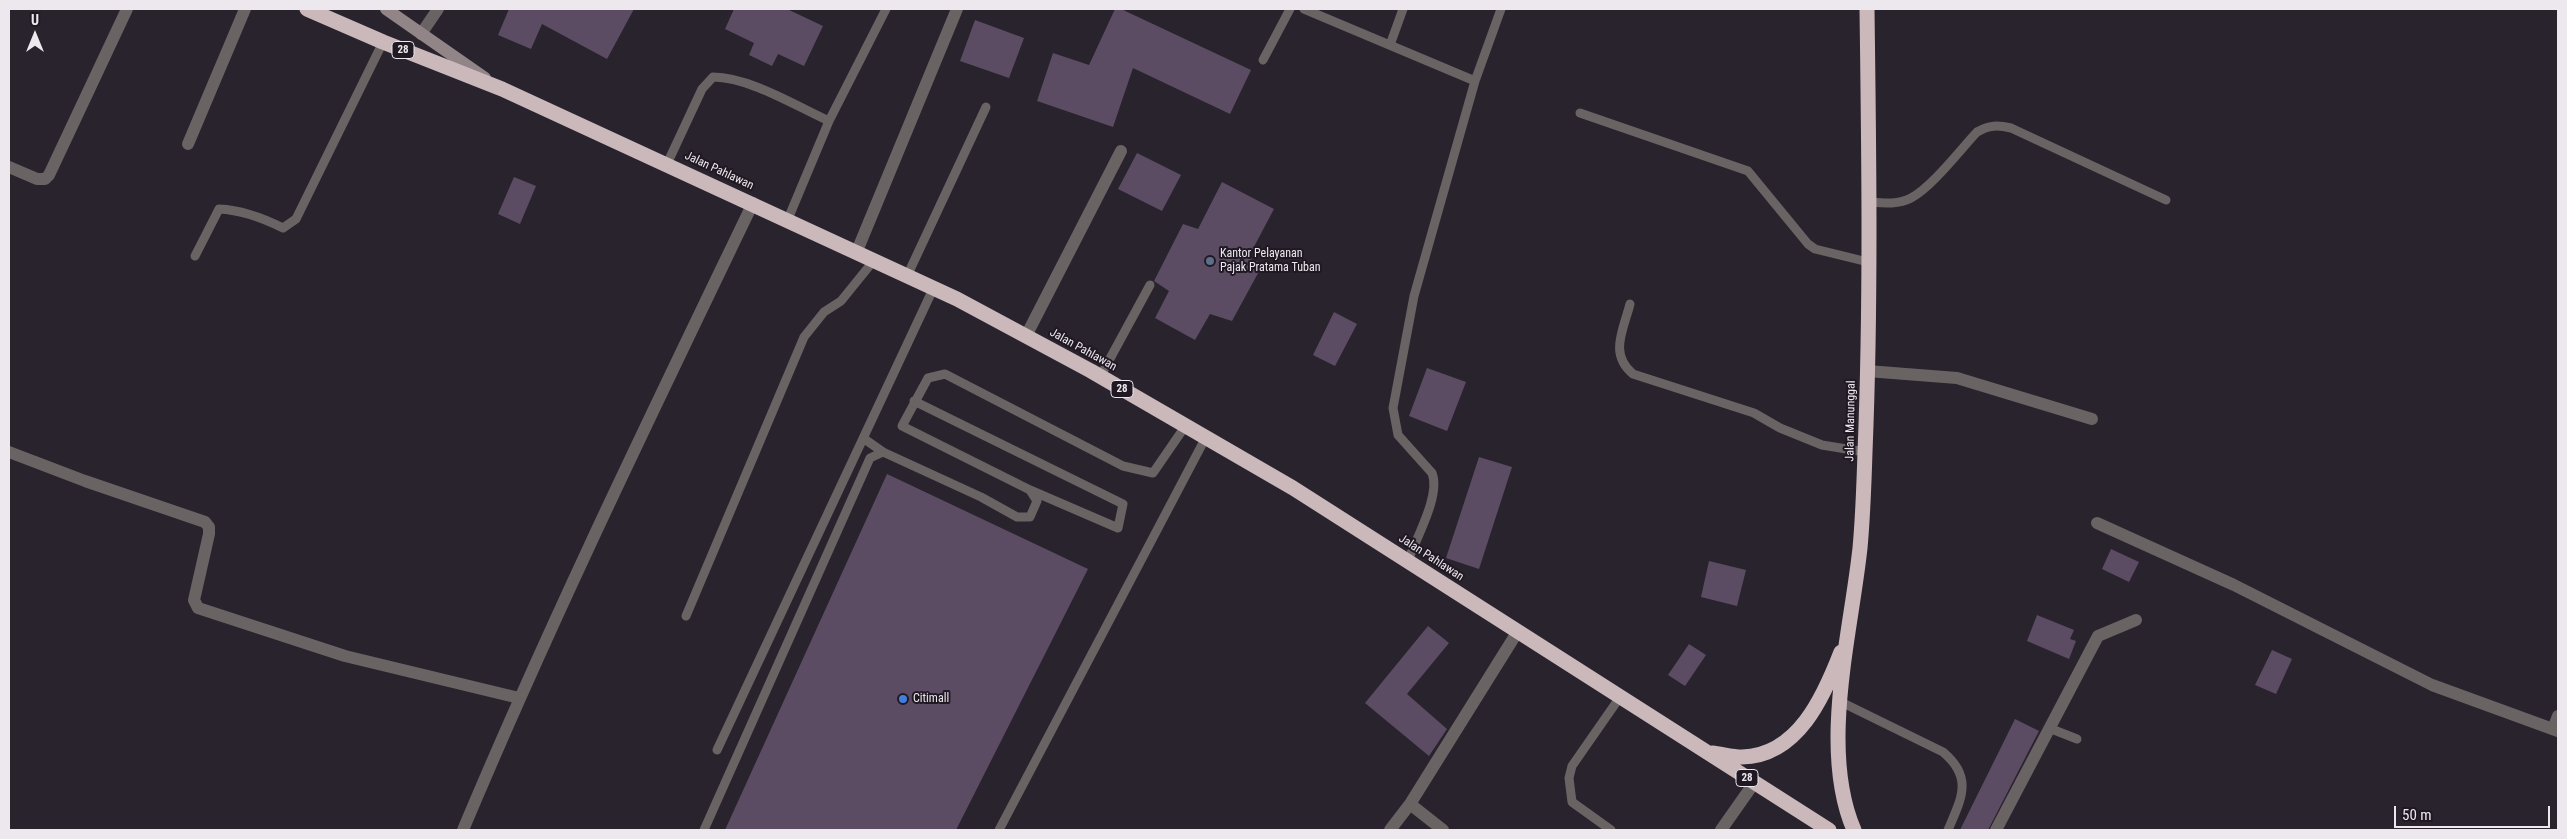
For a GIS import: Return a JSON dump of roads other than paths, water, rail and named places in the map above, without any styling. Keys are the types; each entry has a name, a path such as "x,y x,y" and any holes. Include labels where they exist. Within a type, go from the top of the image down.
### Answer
{"highway":[{"name":"28","path":"307,9 383,42 502,88"},
{"name":"Jalan Manunggal","path":"1854,830 1842,785 1838,738 1847,634 1860,547 1865,452 1868,262 1868,9"},
{"name":"Jalan Pahlawan","path":"502,88 908,274 1026,336 1186,425 1293,488 1829,830"},
{"path":"1708,753 1743,757 1768,752 1788,741 1800,728 1822,693 1837,662 1847,634"}],"main road":[{"name":"Jalan Pahlawan","path":"386,9 502,88"}],"street":[{"path":"9,167 39,179 45,179 49,175 127,9"},
{"path":"188,144 245,9"},
{"path":"421,34 438,9"},
{"path":"857,251 957,9"},
{"path":"1026,336 1121,151"},
{"path":"463,830 519,698 594,533 753,203"},
{"path":"1867,371 1957,378 2092,419"},
{"path":"9,452 85,481 205,522 210,529 210,534 194,600 198,608 345,656 519,698"},
{"path":"2097,523 2234,585 2432,685 2556,730 2558,716"},
{"path":"1996,830 2098,636 2136,620"},
{"path":"1390,830 1410,804 1518,631"},
{"path":"1721,830 1754,782"},
{"path":"1410,804 1443,830"}],"lane":[{"path":"788,219 829,121 886,9"},
{"path":"1263,60 1290,9"},
{"path":"1304,9 1475,81"},
{"path":"1390,44 1403,9"},
{"path":"1408,561 1432,502 1435,480 1432,473 1398,435 1393,408 1414,296 1475,81 1501,9"},
{"path":"195,256 219,209 230,209 266,219 283,228 296,219 383,42"},
{"path":"667,164 702,89 714,77 726,77 768,93 829,121"},
{"path":"908,274 986,107"},
{"path":"1580,113 1748,171 1808,244 1815,249 1868,262"},
{"path":"1868,202 1888,203 1911,198 1924,188 1977,132 1986,127 1998,125 2011,128 2166,200"},
{"path":"686,616 804,337 824,312 841,301 875,259"},
{"path":"1100,377 1150,286"},
{"path":"717,750 934,287"},
{"path":"1630,304 1618,353 1622,365 1633,374 1754,413 1780,428 1822,445 1865,452"},
{"path":"914,401 1123,504 1118,528 1030,490 902,426 914,401 928,378 945,374 1123,466 1153,473 1186,425"},
{"path":"999,830 1206,437"},
{"path":"863,438 883,452 981,497 1017,517 1030,517 1036,507 1037,501 1030,490"},
{"path":"704,830 870,458 883,452"},
{"path":"1611,830 1572,802 1569,778 1572,766 1620,697"},
{"path":"1841,702 1943,752 1956,763 1962,775 1963,787 1961,800 1948,830"},
{"path":"2049,728 2078,739"}],"place":[{"name":"Kantor Pelayanan Pajak Pratama Tuban","path":"1210,261"},
{"name":"Citimall","path":"903,699"}]}
